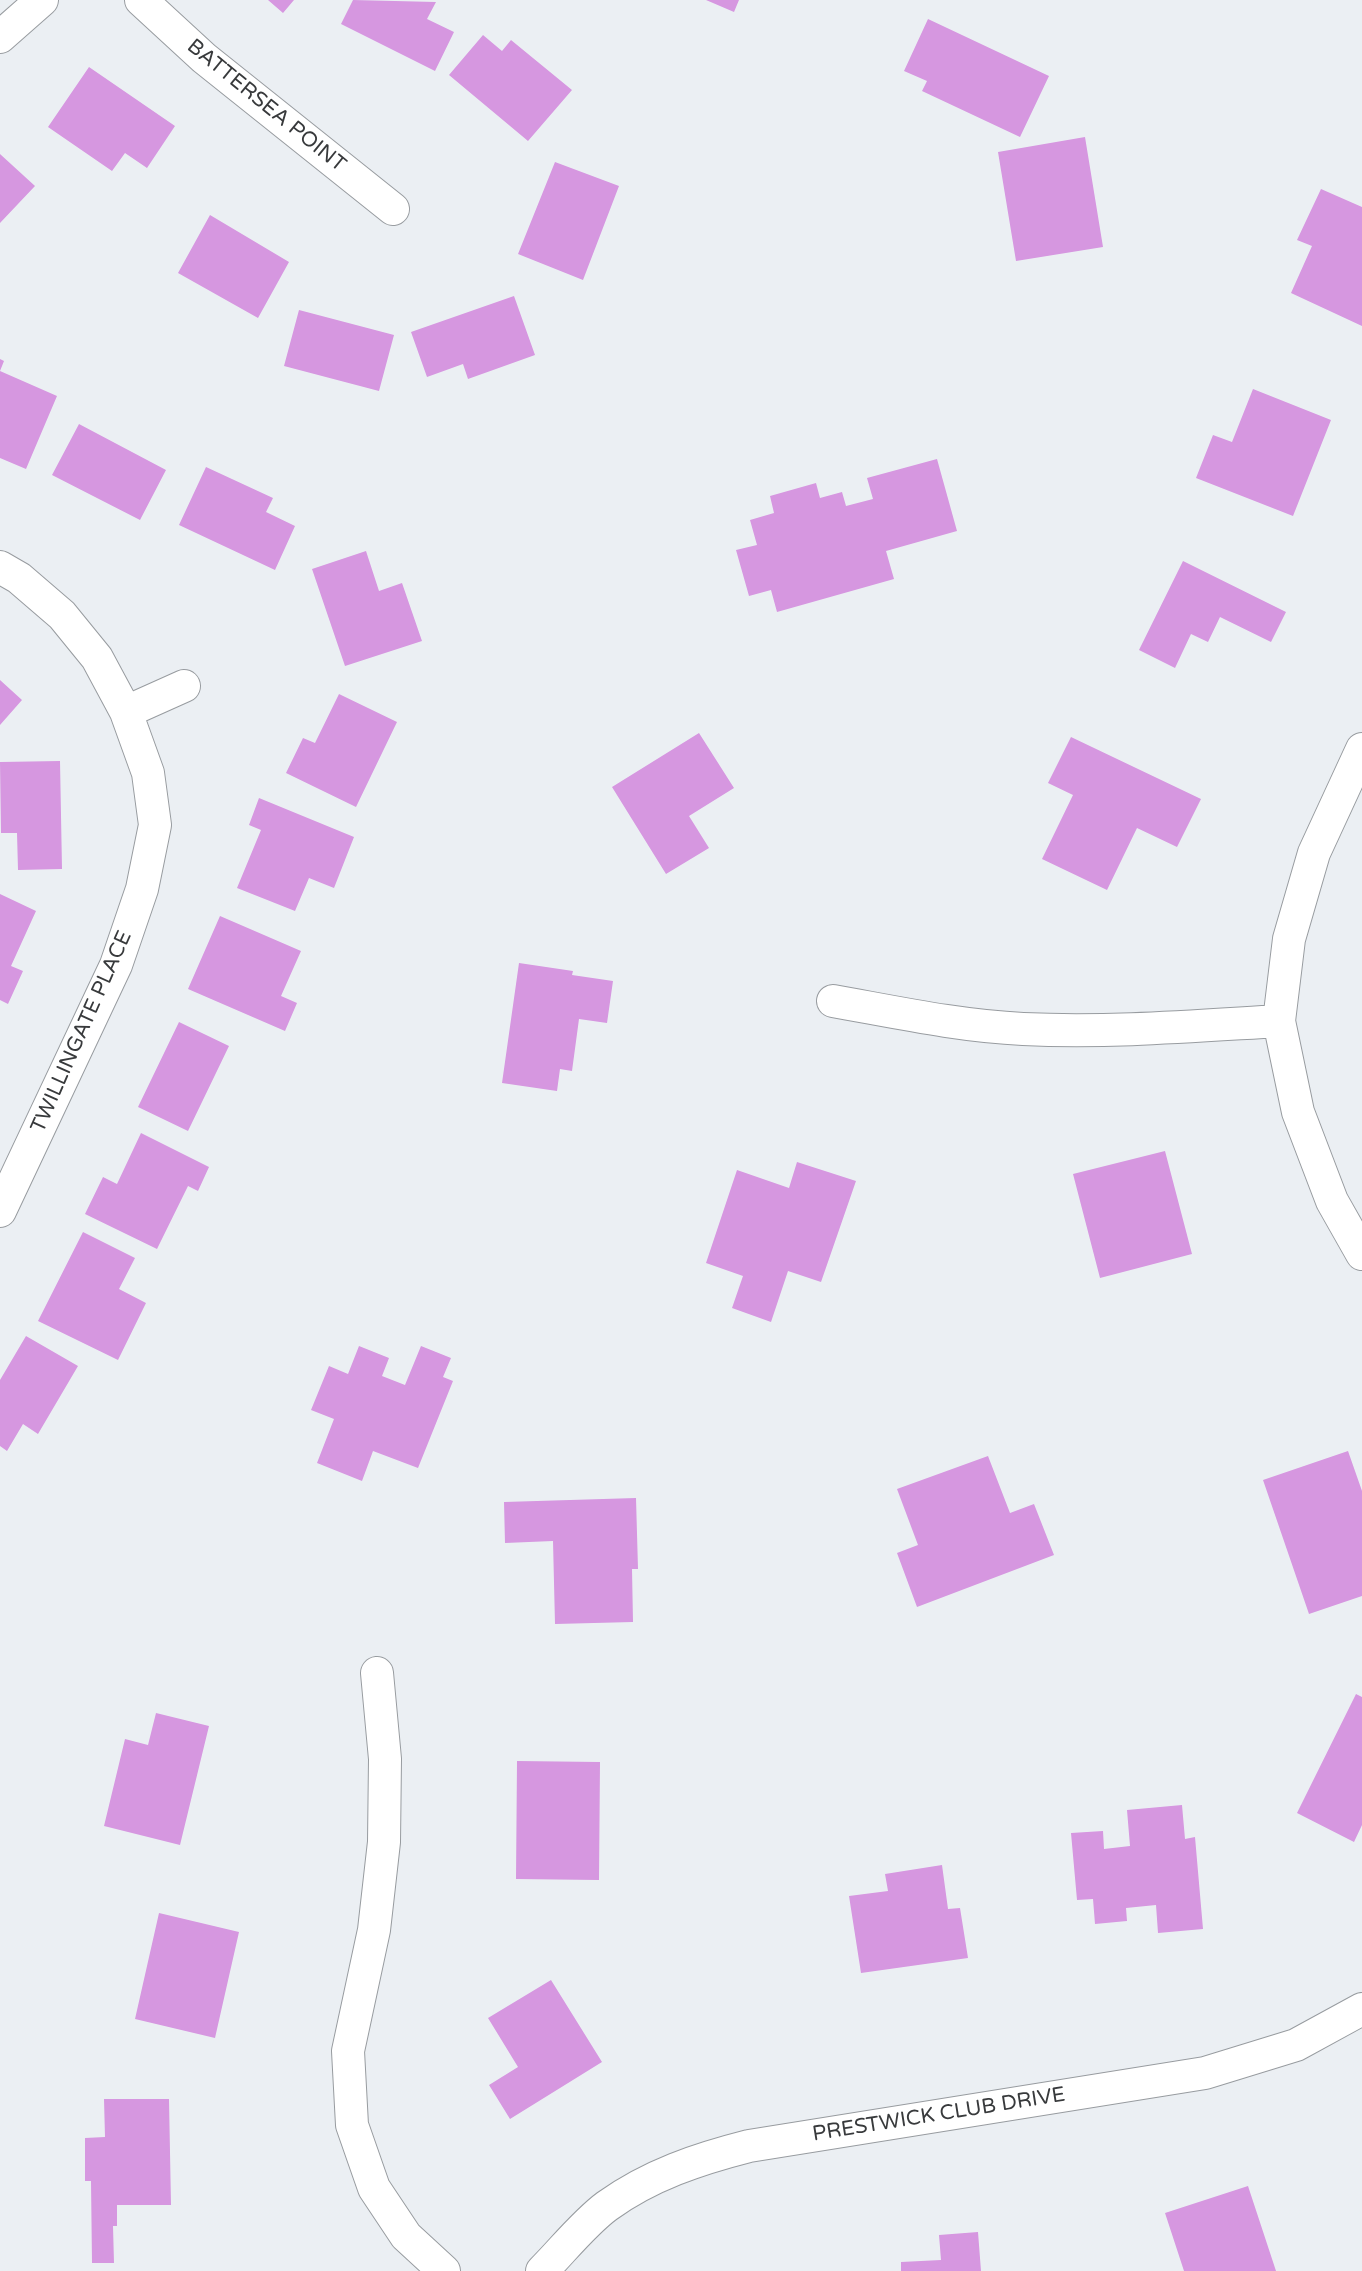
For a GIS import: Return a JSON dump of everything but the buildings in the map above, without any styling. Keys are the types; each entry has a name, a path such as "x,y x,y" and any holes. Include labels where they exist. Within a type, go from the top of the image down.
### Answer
{"street":[{"path":"0,37 42,0"},
{"name":"BATTERSEA POINT","path":"141,0 204,58 393,209"},
{"name":"TWILLINGATE PLACE","path":"0,568 19,579 62,615 97,658 126,712 148,773 155,825 142,889 116,965 0,1211"},
{"path":"126,712 184,686"},
{"path":"1362,749 1314,853 1289,939 1279,1021 1298,1112 1332,1201 1362,1254"},
{"path":"833,1000 917,1016 1020,1029 1106,1031 1279,1021"},
{"path":"377,1673 385,1759 384,1842 374,1930 348,2051 352,2125 374,2188 406,2236 444,2271"},
{"name":"PRESTWICK CLUB DRIVE","path":"542,2271 605,2207 653,2178 700,2158 749,2146 1205,2073 1296,2045 1362,2009"}]}
